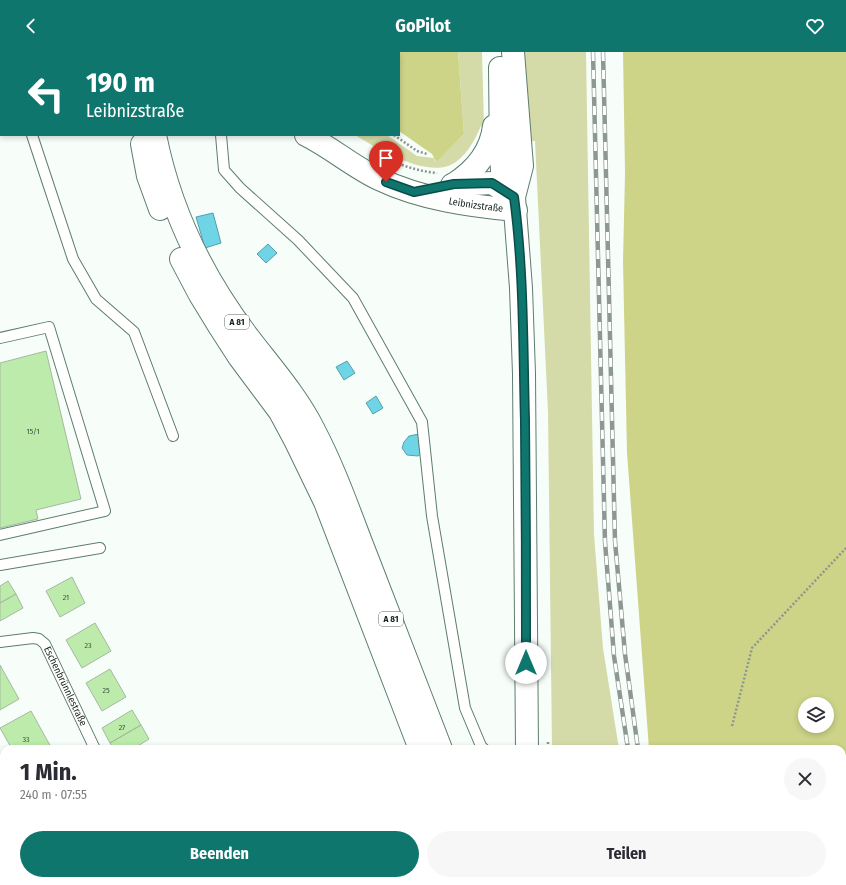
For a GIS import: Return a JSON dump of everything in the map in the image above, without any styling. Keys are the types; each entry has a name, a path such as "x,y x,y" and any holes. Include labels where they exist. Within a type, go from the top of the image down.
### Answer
{"main road":[{"path":"500,52 500,157 503,182 515,203"},
{"path":"513,52 522,166 515,203"},
{"name":"Leibnizstraße","path":"414,192 476,167 488,150 493,133 500,87"},
{"name":"Leibnizstraße","path":"308,136 330,148 378,179 414,192 456,203 515,203"},
{"name":"A 81","path":"148,139 148,176 158,205 184,265 200,295 227,339 280,412 325,502 418,745"},
{"name":"A 81","path":"148,139 180,220 211,284 249,338 285,384 314,429 328,459 439,745"},
{"name":"Leibnizstraße","path":"447,179 492,183 515,203 524,374 527,745"}],"lane":[{"path":"32,136 73,259 96,299 134,332 173,436"},
{"path":"221,136 224,170 240,188 298,240 353,298 422,422 432,516 465,708 481,745"},
{"path":"0,338 49,326 105,511 0,535"},
{"path":"0,565 100,548"},
{"name":"Eschenbrünnlestraße","path":"0,642 33,638 39,639 45,644 93,745"}],"path":[{"path":"395,136 417,151 427,154"},
{"path":"375,153 397,164 447,179"},
{"path":"732,726 752,648 846,548"}],"green space":[{"path":"400,52 458,52 464,134 436,162 432,154 400,132"},
{"path":"458,52 482,52 484,126 481,126 468,149 457,161 446,166 434,168 420,166 391,155 357,136 388,136 417,156 434,158 435,162 464,134"},
{"path":"521,52 586,52 594,534 603,648 618,745 552,745 548,412 535,141 527,142"},
{"path":"623,52 846,52 846,745 649,745 627,453 623,262 625,173"}],"water":[{"path":"213,213 221,243 205,248 196,217"},
{"path":"268,244 277,253 266,263 257,254"},
{"path":"347,361 355,373 344,380 336,367"},
{"path":"376,396 383,408 373,414 366,403"},
{"path":"419,434 425,451 418,456 407,455 402,448 404,442 409,436"}],"building":[{"path":"46,351 81,499 36,510 38,519 0,528 0,363"},
{"path":"72,577 85,603 60,617 46,591"},
{"path":"8,581 16,594 0,603 0,586"},
{"path":"16,594 23,608 0,621 0,603"},
{"path":"95,623 111,651 82,668 66,640"},
{"path":"0,665 19,699 0,710"},
{"path":"110,669 126,697 102,711 86,683"},
{"path":"132,710 141,725 110,743 102,728"},
{"path":"31,711 50,745 10,745 0,728"},
{"path":"141,725 149,739 139,745 111,745 110,743"}],"railway":[{"path":"593,52 605,542 614,656 627,745"},
{"path":"603,52 615,541 625,654 637,745"}],"route":[{"path":"386,182 414,192 454,184 492,183 514,197 518,233 524,374 526,475 526,663"}]}
